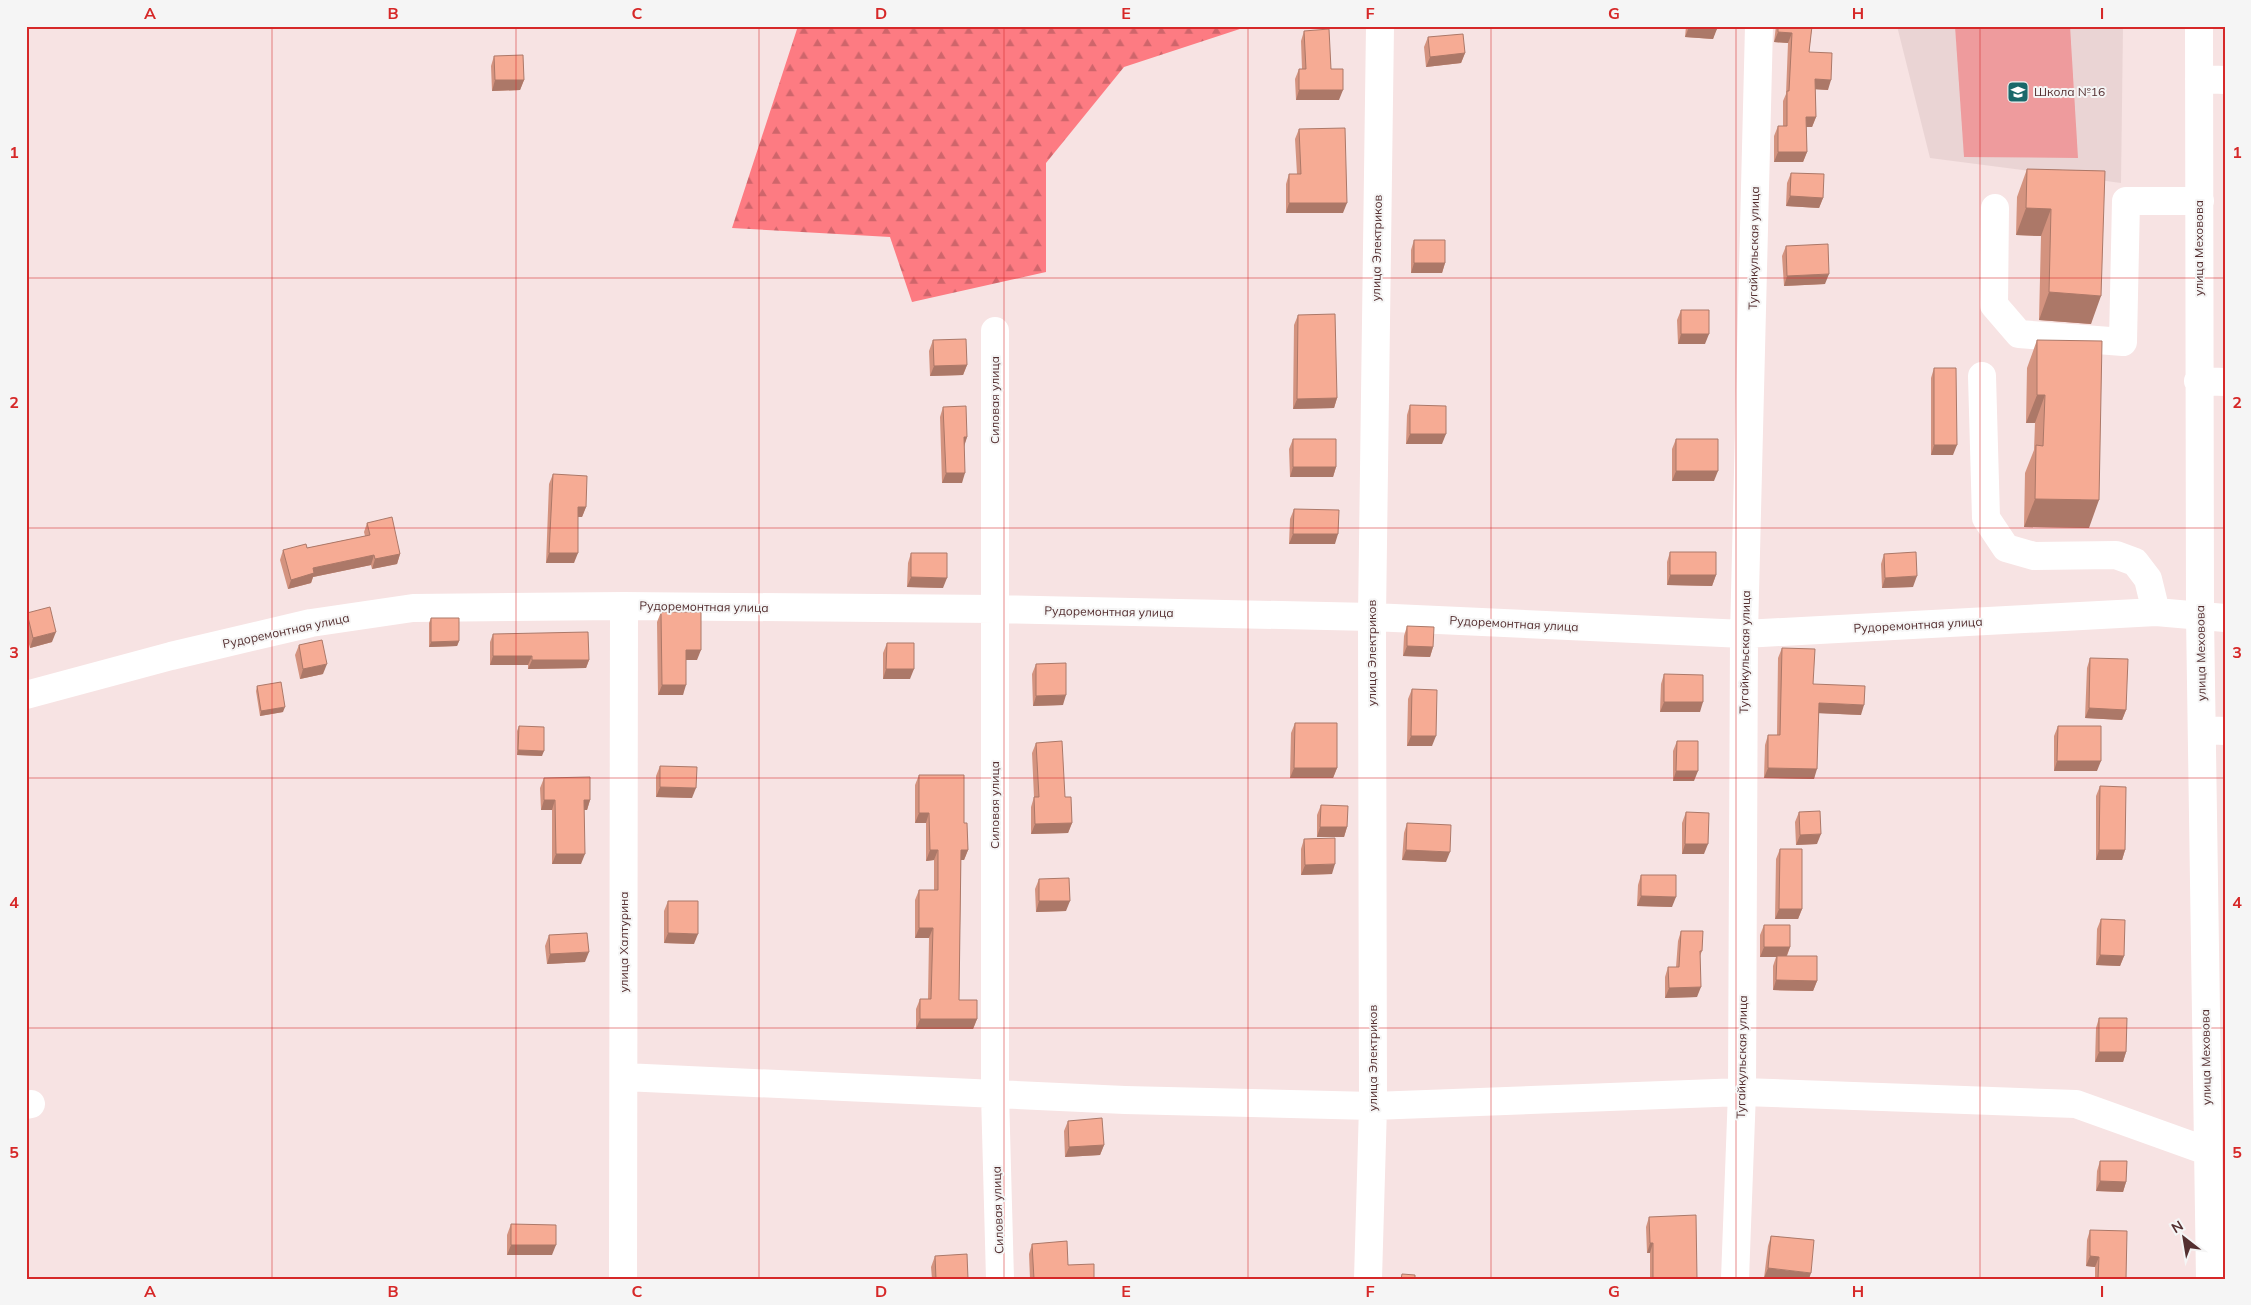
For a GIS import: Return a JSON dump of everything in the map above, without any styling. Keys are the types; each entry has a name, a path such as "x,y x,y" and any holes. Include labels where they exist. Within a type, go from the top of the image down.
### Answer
{"street":[{"name":"улица Электриков","path":"1368,1279 1373,1106 1372,617 1380,26"},
{"name":"Тугайкульская улица","path":"1735,1279 1742,1092 1744,634 1759,26"},
{"name":"улица Меховова","path":"2199,26 2212,80 2200,202 2212,382 2213,731 2207,1150 2210,1279"},
{"path":"1995,208 1994,305 2019,334 2122,342 2126,201 2200,202"},
{"name":"Силовая улица","path":"994,331 995,1094 1000,1279"},
{"path":"1982,376 1986,518 2006,548 2034,556 2116,555 2135,562 2148,579 2156,612"},
{"name":"Рудоремонтная улица","path":"26,695 171,656 311,624 414,608 624,606 1372,617 1744,634 2156,612 2212,618"},
{"name":"улица Халтурина","path":"623,1279 624,606"},
{"path":"624,1077 1125,1100 1373,1106 1742,1092 2076,1104 2207,1150"}],"shaded area":[{"name":"Школа №16","path":"1897,26 2123,26 2121,183 1930,158"},
{"path":"1955,26 2070,26 2078,158 1964,157"}],"green space":[{"path":"798,26 1249,26 1124,67 1046,163 1046,272 912,302 890,237 732,228"}],"building":[{"path":"1689,26 1717,26 1717,29"},
{"path":"1778,26 1812,26 1809,52 1832,53 1831,80 1815,79 1816,117 1806,117 1807,152 1778,152 1778,126 1787,126 1787,91 1789,91 1792,33 1778,32"},
{"path":"1329,29 1331,69 1343,69 1343,90 1299,90 1299,69 1306,69 1304,31"},
{"path":"1463,34 1465,53 1430,57 1428,37"},
{"path":"523,55 524,80 495,80 494,56"},
{"path":"1345,128 1347,203 1289,203 1289,174 1301,174 1299,129"},
{"path":"2027,169 2105,171 2101,296 2049,292 2051,209 2026,208"},
{"path":"1791,173 1824,174 1823,198 1790,196"},
{"path":"1414,240 1445,240 1445,263 1414,263"},
{"path":"1828,244 1829,274 1787,276 1786,246"},
{"path":"1681,310 1709,310 1709,334 1681,334"},
{"path":"1335,314 1337,398 1297,399 1298,315"},
{"path":"966,339 967,365 934,366 933,340"},
{"path":"2037,340 2102,341 2099,500 2035,499 2036,445 2043,446 2045,395 2037,395"},
{"path":"1934,368 1956,368 1957,445 1934,445"},
{"path":"1410,405 1446,406 1446,434 1410,434"},
{"path":"966,406 967,437 964,437 965,473 946,473 943,407"},
{"path":"1293,439 1336,439 1336,467 1293,467"},
{"path":"1676,439 1718,439 1718,471 1676,471"},
{"path":"553,474 587,476 586,507 578,507 578,553 549,553"},
{"path":"1294,509 1339,510 1338,534 1293,534"},
{"path":"392,517 400,554 375,559 374,555 313,568 314,573 291,580 283,550 306,544 307,548 370,535 367,523"},
{"path":"1670,552 1716,552 1716,575 1670,575"},
{"path":"1916,552 1917,576 1885,578 1884,554"},
{"path":"911,553 947,553 947,578 911,577"},
{"path":"50,607 56,632 33,638 27,613"},
{"path":"661,612 701,612 701,650 686,650 686,685 662,685"},
{"path":"431,618 459,618 459,641 431,642"},
{"path":"1407,626 1434,627 1433,647 1407,646"},
{"path":"588,632 589,660 532,660 532,656 493,656 493,634"},
{"path":"322,640 327,664 303,669 299,645"},
{"path":"887,643 914,643 914,669 886,669"},
{"path":"1782,648 1815,649 1813,684 1865,686 1864,705 1819,703 1817,769 1768,768 1768,735 1780,735"},
{"path":"2090,658 2128,659 2126,710 2089,708"},
{"path":"1066,663 1066,695 1036,696 1036,664"},
{"path":"1664,674 1703,675 1703,702 1664,702"},
{"path":"281,682 285,707 261,711 257,686"},
{"path":"1412,689 1437,690 1436,736 1411,736"},
{"path":"1295,723 1337,723 1337,768 1294,768"},
{"path":"519,726 544,727 544,751 518,750"},
{"path":"2058,726 2101,726 2101,761 2057,761"},
{"path":"1062,741 1065,797 1071,797 1072,823 1035,824 1034,797 1039,797 1036,743"},
{"path":"1677,741 1698,741 1698,771 1676,771"},
{"path":"660,766 697,767 696,788 660,787"},
{"path":"919,775 964,775 964,823 967,823 968,850 961,850 959,1000 977,1000 977,1019 920,1019 920,999 931,999 933,928 919,928 919,890 938,890 938,850 930,850 929,813 919,813"},
{"path":"590,777 590,800 584,800 585,854 556,854 555,800 544,800 544,778"},
{"path":"2100,786 2126,787 2125,850 2099,850"},
{"path":"1321,805 1348,806 1347,827 1320,827"},
{"path":"1820,811 1821,834 1800,835 1799,812"},
{"path":"1686,812 1709,813 1708,844 1685,844"},
{"path":"1407,823 1451,825 1450,852 1406,850"},
{"path":"1335,838 1335,864 1305,865 1304,839"},
{"path":"1780,849 1802,849 1802,909 1779,909"},
{"path":"1641,875 1676,875 1676,897 1641,896"},
{"path":"1069,878 1070,901 1039,901 1039,879"},
{"path":"668,901 698,901 698,934 668,933"},
{"path":"2101,919 2125,920 2124,956 2100,955"},
{"path":"1764,925 1790,925 1790,947 1764,947"},
{"path":"1681,931 1703,931 1702,951 1700,951 1701,987 1669,988 1668,967 1679,967"},
{"path":"587,933 589,952 550,954 549,935"},
{"path":"1777,956 1817,956 1817,981 1776,980"},
{"path":"2099,1018 2127,1018 2126,1052 2099,1052"},
{"path":"1102,1118 1104,1145 1069,1147 1068,1121"},
{"path":"2100,1161 2127,1161 2126,1182 2100,1181"},
{"path":"1696,1215 1697,1279 1653,1279 1653,1243 1650,1243 1649,1217"},
{"path":"511,1224 556,1225 556,1245 511,1245"},
{"path":"2090,1230 2127,1231 2126,1279 2098,1279 2099,1257 2090,1256"},
{"path":"1771,1236 1814,1240 1811,1273 1768,1268"},
{"path":"1067,1241 1068,1265 1094,1264 1094,1279 1034,1279 1032,1244"},
{"path":"967,1254 968,1279 936,1279 935,1256"},
{"path":"1402,1274 1415,1275 1415,1279 1401,1279"}],"place":[{"name":"Школа №16","path":"2018,92"}]}
